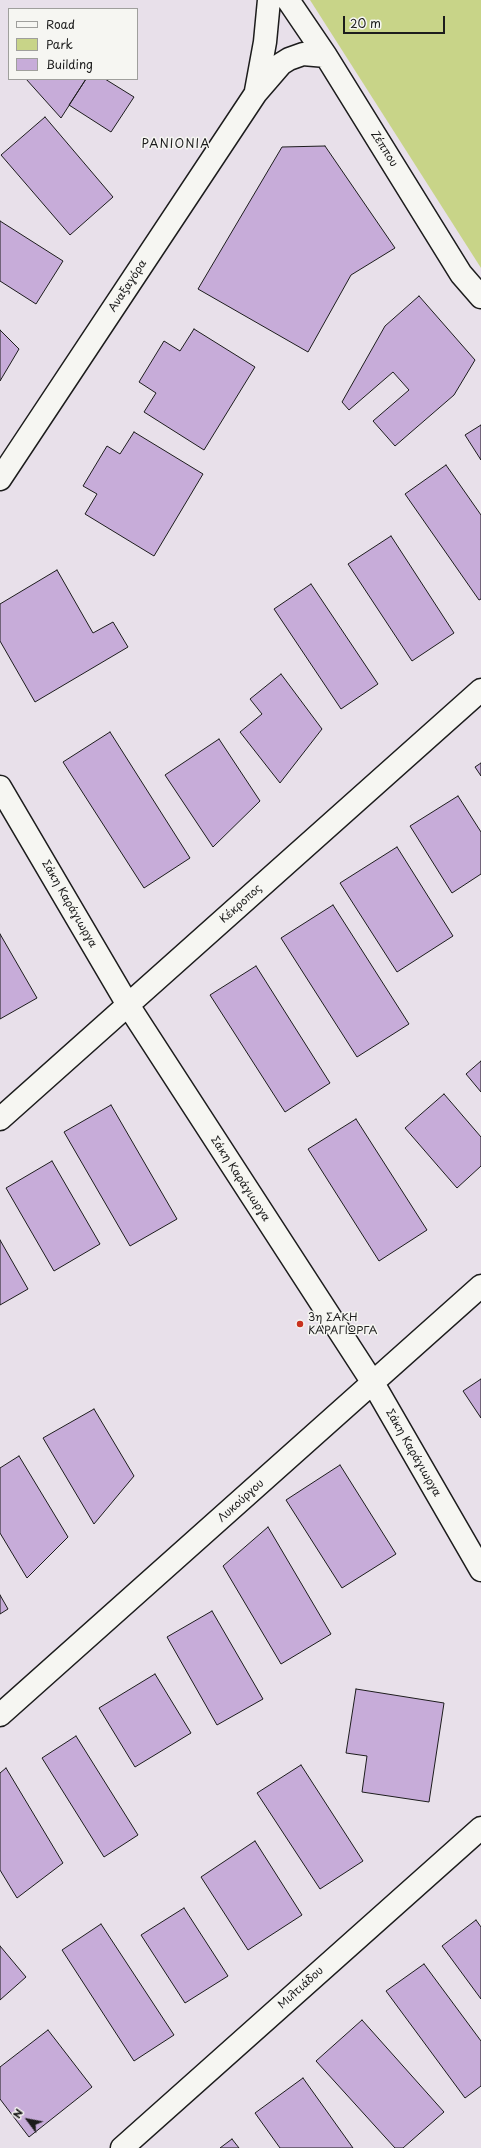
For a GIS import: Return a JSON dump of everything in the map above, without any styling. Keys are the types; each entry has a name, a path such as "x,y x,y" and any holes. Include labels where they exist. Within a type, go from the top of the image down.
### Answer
{"street":[{"name":"Αναξαγόρα","path":"256,93 265,42 269,0"},
{"name":"Ζέππου","path":"288,0 326,56 461,274 481,297"},
{"name":"Αναξαγόρα","path":"0,479 256,93 281,64 289,59 303,54 326,56"},
{"name":"Κέκροπος","path":"0,1119 481,690"},
{"name":"Σάκη Καράγιωργα","path":"0,787 128,1005 373,1383 481,1570"},
{"name":"Λυκούργου","path":"0,1715 481,1286"},
{"name":"Μιλτιάδου","path":"122,2148 481,1828"}],"green space":[{"path":"310,0 481,0 481,268"}],"building":[{"path":"27,80 85,80 61,118"},
{"path":"85,80 107,80 134,97 111,132 69,105"},
{"path":"45,117 113,197 70,235 1,155"},
{"path":"325,146 395,248 351,275 308,352 198,289 282,147"},
{"path":"0,221 63,261 36,304 0,281"},
{"path":"419,296 475,360 454,395 395,446 373,421 409,390 393,372 349,410 342,402 385,326"},
{"path":"194,329 255,367 204,450 144,412 156,393 139,382 164,341 180,351"},
{"path":"0,330 19,349 0,381"},
{"path":"481,425 481,460 465,435"},
{"path":"134,432 203,474 154,556 85,514 97,494 83,486 107,446 120,454"},
{"path":"446,465 481,515 481,599 479,600 405,494"},
{"path":"391,536 454,633 412,661 348,564"},
{"path":"57,570 93,633 113,622 128,647 35,702 0,641 0,604"},
{"path":"311,584 378,684 341,709 274,609"},
{"path":"281,674 322,729 280,783 240,732 262,714 250,699"},
{"path":"110,732 190,858 144,888 63,762"},
{"path":"219,739 260,801 213,847 165,775"},
{"path":"481,763 481,776 475,767"},
{"path":"458,796 481,832 481,874 452,893 410,826"},
{"path":"397,847 453,936 397,972 340,883"},
{"path":"333,905 409,1024 357,1057 281,938"},
{"path":"0,934 37,998 0,1019"},
{"path":"256,966 330,1083 285,1112 210,995"},
{"path":"481,1061 481,1092 466,1074"},
{"path":"444,1094 481,1137 481,1166 457,1188 405,1128"},
{"path":"111,1105 177,1219 130,1246 64,1132"},
{"path":"356,1119 427,1230 379,1261 308,1149"},
{"path":"52,1161 100,1244 54,1271 6,1188"},
{"path":"0,1240 28,1289 0,1305"},
{"path":"481,1379 481,1418 463,1391"},
{"path":"94,1409 134,1476 94,1524 43,1438"},
{"path":"19,1456 68,1537 27,1578 0,1533 0,1468"},
{"path":"340,1465 396,1554 342,1588 286,1500"},
{"path":"268,1527 331,1634 281,1664 223,1566"},
{"path":"0,1595 8,1609 0,1614"},
{"path":"212,1611 263,1699 217,1725 167,1637"},
{"path":"155,1674 191,1733 135,1767 99,1708"},
{"path":"356,1689 444,1703 429,1802 362,1792 367,1756 346,1753"},
{"path":"76,1736 138,1835 104,1857 42,1758"},
{"path":"301,1765 363,1861 320,1889 257,1793"},
{"path":"6,1768 63,1863 17,1898 0,1870 0,1773"},
{"path":"255,1841 302,1915 248,1950 201,1877"},
{"path":"184,1908 228,1976 185,2003 141,1935"},
{"path":"476,1920 481,1927 481,1999 442,1946"},
{"path":"101,1924 174,2035 134,2061 62,1950"},
{"path":"0,1946 26,1977 0,2000"},
{"path":"424,1964 481,2041 481,2086 465,2098 386,1991"},
{"path":"362,2020 444,2112 403,2148 395,2148 316,2061"},
{"path":"48,2030 92,2087 29,2137 0,2099 0,2067"},
{"path":"303,2078 353,2148 280,2148 255,2113"},
{"path":"232,2139 239,2148 220,2148"}],"place":[{"name":"3η ΣΑΚΗ ΚΑΡΑΓΙΩΡΓΑ","path":"300,1324"}],"district":[{"name":"PANIONIA","path":"176,145"}]}
